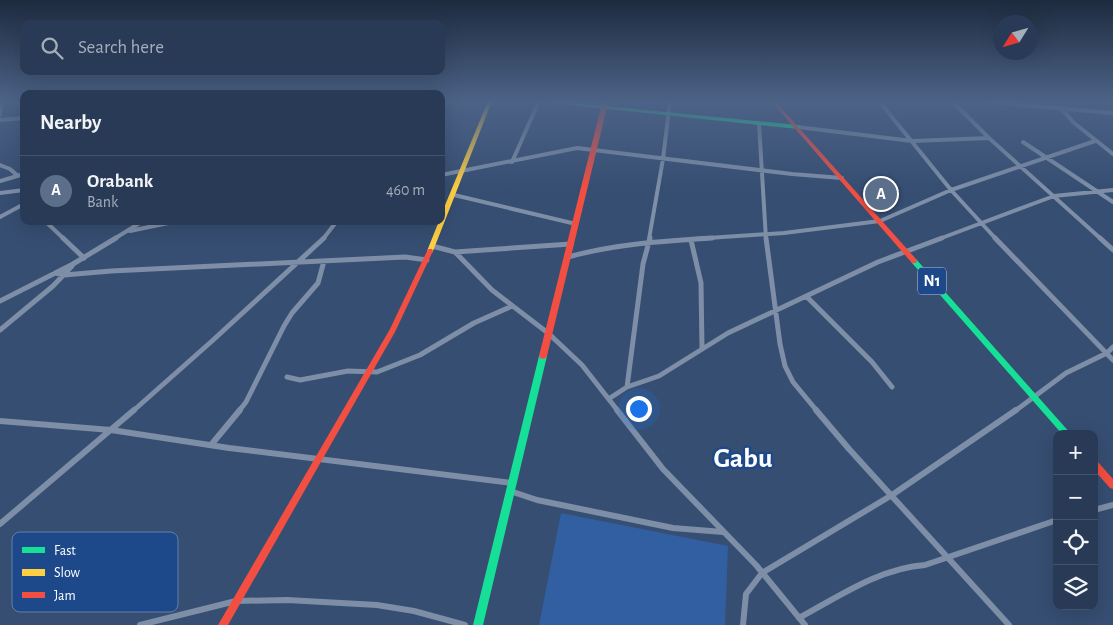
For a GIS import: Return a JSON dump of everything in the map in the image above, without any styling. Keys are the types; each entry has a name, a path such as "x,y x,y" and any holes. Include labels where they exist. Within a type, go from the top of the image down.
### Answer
{"main road":[{"path":"445,216 479,130"},
{"path":"478,625 548,333 599,130"},
{"name":"N1","path":"801,130 1063,430"},
{"path":"223,625 393,330 427,260 441,225"},
{"path":"1098,468 1113,485"}],"street":[{"path":"512,162 526,130"},
{"path":"627,387 643,264 649,242 666,130"},
{"path":"760,130 766,235 776,312 786,366 793,382 849,449 1010,625"},
{"path":"824,130 912,141 989,138"},
{"path":"903,130 951,190 982,224 1113,360"},
{"path":"981,130 1113,250"},
{"path":"1082,130 1113,154"},
{"path":"568,257 589,251 649,242 766,235 880,222 951,190 1095,141"},
{"path":"1023,142 1113,202"},
{"path":"445,174 569,149 595,150 842,178"},
{"path":"0,165 10,169 18,176"},
{"path":"0,181 18,176"},
{"path":"0,193 20,190"},
{"path":"610,398 627,387 659,376 728,333 776,312 878,262 1054,196 1113,190"},
{"path":"454,195 576,224"},
{"path":"0,217 20,206"},
{"path":"49,225 84,258"},
{"path":"0,301 74,264 137,225"},
{"path":"126,232 159,225"},
{"path":"0,524 238,319 326,237 334,225"},
{"path":"691,240 701,283 702,348"},
{"path":"432,246 454,252 571,244"},
{"path":"454,252 472,272 548,333 582,365 610,398 635,435 663,469 762,573 805,625"},
{"path":"55,273 64,275 390,257 427,260"},
{"path":"211,445 246,402 284,326 292,313 318,283 324,260"},
{"path":"0,330 64,275 74,264"},
{"path":"806,297 866,355 892,387"},
{"path":"287,377 300,380 348,372 377,372 420,354 474,323 512,306"},
{"path":"743,625 746,594 762,573 892,495 1035,398 1066,373 1107,353 1113,348"},
{"path":"0,421 111,430 211,445 512,483"},
{"path":"510,491 537,500 673,528 722,532"},
{"path":"1098,509 1113,504"},
{"path":"799,618 875,578 910,566 925,565 1053,521"},
{"path":"140,625 236,601 287,600 377,605 414,611 465,625"}],"shaded area":[{"path":"561,513 728,546 725,625 539,625"}],"traffic: fast":[{"path":"914,261 1063,430"},
{"path":"478,625 543,356"}],"traffic: slow":[{"path":"445,214 478,130"},
{"path":"430,251 440,225"}],"traffic: jam":[{"path":"543,356 598,130"},
{"path":"799,130 914,261"},
{"path":"223,625 393,330 430,251"},
{"path":"1098,468 1113,485"}],"place":[{"name":"Orabank","path":"881,194"}],"district":[{"name":"Gabu","path":"743,459"}]}
